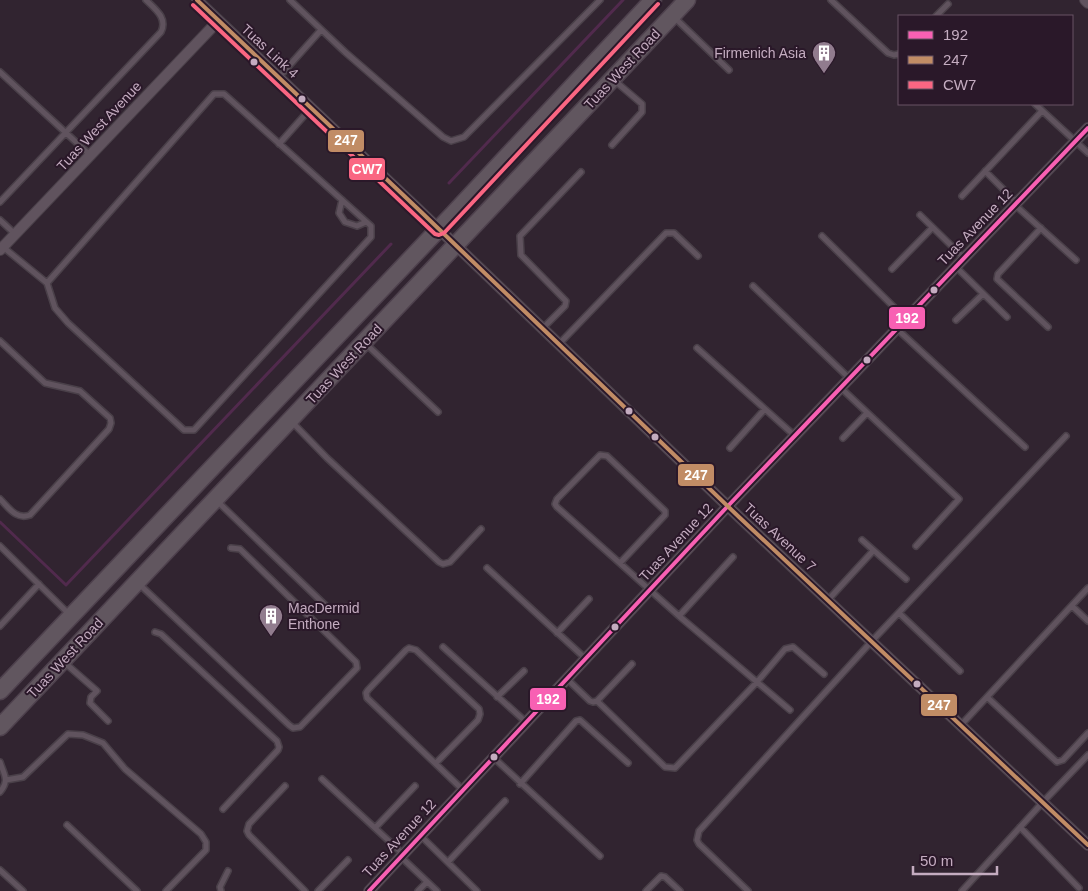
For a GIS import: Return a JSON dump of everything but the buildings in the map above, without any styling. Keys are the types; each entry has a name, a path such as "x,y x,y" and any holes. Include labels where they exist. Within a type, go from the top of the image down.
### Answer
{"main road":[{"name":"Tuas West Road","path":"0,691 439,229 653,0"},
{"name":"Tuas West Road","path":"0,727 687,0"}],"street":[{"name":"Tuas Link 4","path":"197,0 456,245"},
{"path":"1085,0 1088,3"},
{"name":"Tuas West Avenue","path":"1,247 15,235 218,21"},
{"name":"Tuas Avenue 12","path":"369,891 840,388 1087,130"},
{"name":"Tuas Avenue 7","path":"456,245 728,507 1088,845"}],"lane":[{"path":"0,202 161,32 164,27 161,15 146,0"},
{"path":"290,0 321,30 443,137 451,141 464,137 600,0"},
{"path":"832,0 888,53 898,54"},
{"path":"937,15 948,4"},
{"path":"672,16 729,70"},
{"path":"279,78 321,30"},
{"path":"0,72 90,155"},
{"path":"612,145 642,112 644,107 613,79"},
{"path":"1,247 47,283 55,308 68,323 184,430 191,431 201,423 371,237 372,229 224,94 214,94 47,283"},
{"path":"1036,105 1088,153"},
{"path":"279,144 311,108"},
{"path":"962,196 1042,111"},
{"path":"985,171 1016,204 1076,260"},
{"path":"543,328 565,306 566,301 521,254 520,236 581,172"},
{"path":"342,200 339,213 345,222 357,226 366,222"},
{"path":"920,215 964,258"},
{"path":"0,220 15,235"},
{"path":"892,269 932,228"},
{"path":"1041,228 997,276 997,279 1048,327"},
{"path":"559,344 666,232 674,233 698,256"},
{"path":"822,236 906,319"},
{"path":"956,267 1007,317"},
{"path":"753,286 850,378"},
{"path":"956,320 983,294"},
{"path":"897,329 1025,447"},
{"path":"0,341 45,383 80,391 110,418 111,423 109,429 30,515 17,516 0,499"},
{"path":"364,342 438,412"},
{"path":"697,348 795,436"},
{"path":"840,388 959,499 916,546"},
{"path":"730,448 765,409"},
{"path":"843,438 867,413"},
{"path":"290,420 327,458 439,562 443,564 450,562 481,529"},
{"path":"748,891 699,844 697,840 699,832 871,642 1066,436"},
{"path":"620,563 665,515 665,511 607,456 600,455 556,499 555,504 678,616 790,710"},
{"path":"216,500 326,606"},
{"path":"862,540 906,579"},
{"path":"0,546 72,616"},
{"path":"137,582 289,725 293,728 300,727 357,668 356,662 240,549 231,548"},
{"path":"827,600 873,551"},
{"path":"678,616 733,557"},
{"path":"487,568 586,659"},
{"path":"0,626 39,584"},
{"path":"961,725 1088,588"},
{"path":"557,633 589,599"},
{"path":"1072,606 1088,621"},
{"path":"899,613 960,671"},
{"path":"155,632 161,634 277,741 278,750 224,809"},
{"path":"443,647 526,723"},
{"path":"567,679 593,702 597,702 665,767 675,768 757,682 785,649 793,647 824,674"},
{"path":"436,763 478,720 480,714 479,710 416,650 409,648 368,690 366,695 463,790"},
{"path":"63,661 97,691 91,697 90,703 108,721"},
{"path":"597,702 632,664"},
{"path":"497,697 524,671"},
{"path":"988,697 1057,762 1063,760 1088,733"},
{"path":"520,784 576,721 580,720 628,762"},
{"path":"6,780 23,777 68,734 83,735 103,743 125,769 204,838 206,850 166,891"},
{"path":"962,891 1043,802 1088,756"},
{"path":"493,758 600,856"},
{"path":"0,762 6,780 5,786 0,792"},
{"path":"322,779 375,828 437,891"},
{"path":"284,786 249,824 247,830 249,835 305,891"},
{"path":"375,828 415,786"},
{"path":"448,862 505,801"},
{"path":"67,825 137,891"},
{"path":"1020,827 1080,888"},
{"path":"421,835 476,891"},
{"path":"318,891 348,860"},
{"path":"0,870 23,891"},
{"path":"221,891 220,887 228,871"},
{"path":"646,891 661,876 665,877 680,891"},
{"path":"418,891 427,882"}],"waterway":[{"path":"449,183 623,0"},
{"path":"0,522 66,585 391,244"}],"transit line":[{"name":"247","path":"197,0 739,517 1088,845"},
{"name":"CW7","path":"193,5 435,234 439,235 444,233 658,4"},
{"name":"192","path":"369,891 727,507 1088,128"}],"place":[{"name":"Firmenich Asia","path":"824,74"},
{"name":"MacDermid Enthone","path":"271,637"}]}
